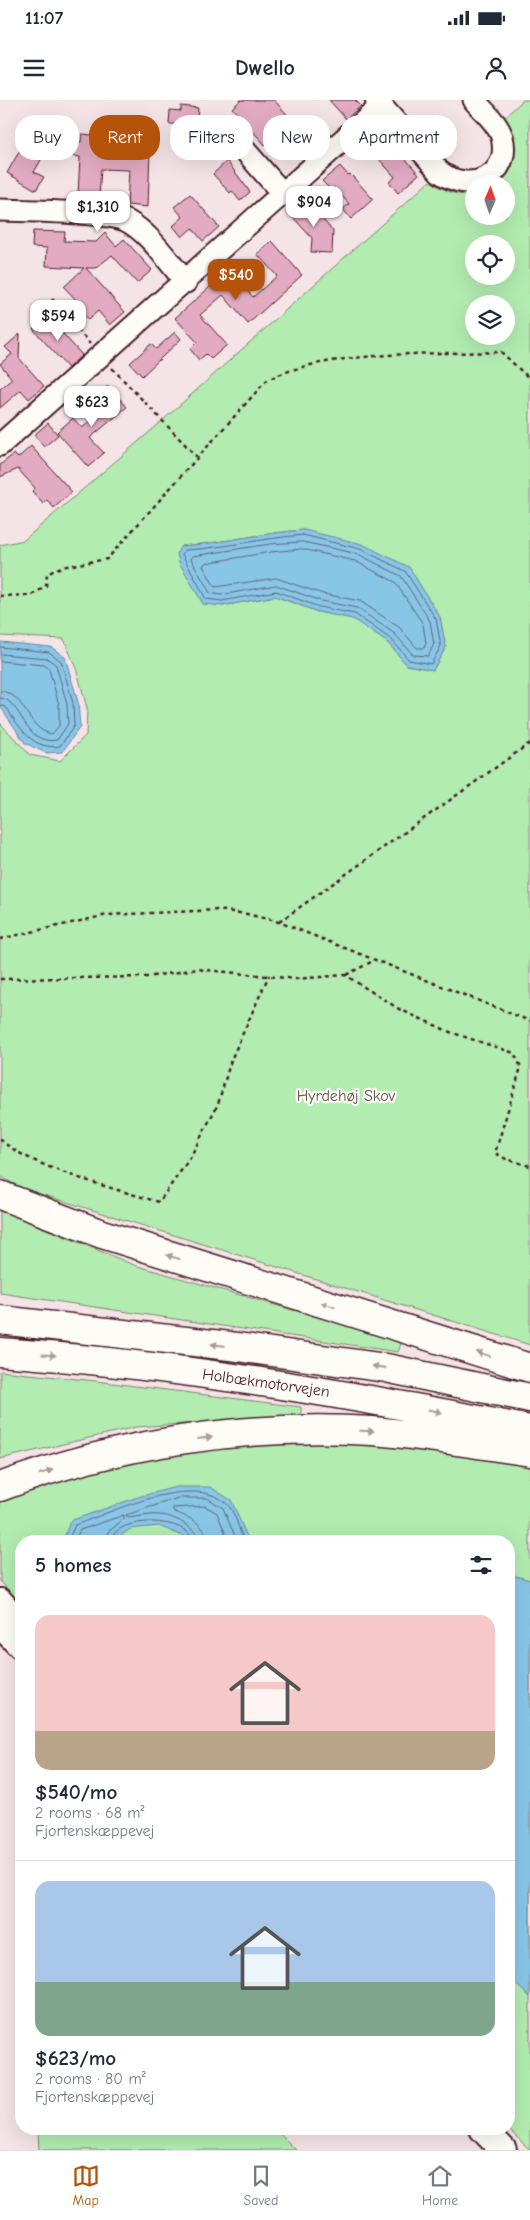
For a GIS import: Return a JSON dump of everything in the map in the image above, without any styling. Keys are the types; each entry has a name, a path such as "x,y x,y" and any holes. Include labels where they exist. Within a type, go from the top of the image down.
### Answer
{"highway":[{"path":"0,1195 102,1234 530,1368"},
{"name":"Holbækmotorvejen","path":"0,1320 230,1346 386,1368 530,1398"},
{"name":"Holbækmotorvejen","path":"0,1352 56,1356 230,1377 399,1404 530,1430"},
{"path":"0,1487 74,1464 147,1446 232,1434 372,1431 455,1440 530,1452"}],"main road":[{"path":"0,1602 15,1618"},
{"path":"0,1624 15,1640"},
{"path":"489,2135 503,2150"}],"street":[{"path":"0,446 283,194 378,103 440,172 450,179 462,183 474,183 486,178 495,170 501,160 503,147 501,135 495,124 474,100"},
{"path":"253,160 283,194"},
{"path":"0,210 104,216 126,220 142,232 186,282"}],"path":[{"path":"52,299 101,356 198,458"},
{"path":"0,596 32,595 46,586 48,574 61,567 107,558 266,381 280,373 299,367 373,357 502,352 530,379"},
{"path":"279,922 530,743"},
{"path":"0,939 107,915 218,910 247,914 279,922 373,961 530,1021"},
{"path":"0,979 147,977 197,969 296,979 345,975 373,961"},
{"path":"0,1139 9,1148 68,1173 159,1202 190,1158 218,1104 231,1060 269,975"},
{"path":"345,975 399,1009 450,1032 514,1053 521,1067 495,1153 506,1159 530,1166"}],"green space":[{"name":"Hyrdehøj Skov","path":"523,100 530,100 530,1345 21,1188 0,1176 0,723 30,755 60,761 86,735 87,708 77,671 64,639 0,636 0,545 24,540 153,429 430,181 445,190 465,195 465,225 515,225 515,175 503,175 511,164 515,135 503,119","holes":["304,530 446,647 433,670 407,665 388,643 354,619 318,612 275,596 222,606 181,546"]},
{"path":"0,1210 134,1265 402,1341 398,1352 0,1293"},
{"path":"0,1371 301,1407 301,1416 136,1427 0,1459"},
{"path":"297,1443 409,1444 530,1464 530,2150 514,2135 515,1535 15,1535 15,1598 0,1581 0,1496 153,1456 232,1446"},
{"path":"38,2135 281,2135 296,2150 39,2150"}],"water":[{"path":"304,530 362,544 409,567 440,617 446,647 433,670 407,665 388,643 353,619 318,612 275,596 222,606 203,604 179,562 177,553 181,546"},
{"path":"0,642 51,647 65,657 78,702 80,727 62,752 46,753 25,743 0,706"},
{"path":"176,1487 210,1487 231,1500 246,1535 180,1535 159,1526 130,1529 122,1535 65,1535 70,1521 138,1497"},
{"path":"515,1576 530,1580 530,1997 515,1983"}],"building":[{"path":"241,100 274,100 288,115 263,115 263,143 253,131 253,115 238,115 232,108"},
{"path":"329,100 355,100 361,106 351,115 342,115"},
{"path":"181,106 198,108 197,115 170,115 169,124 170,110 181,111"},
{"path":"82,134 89,135 89,160 150,160 148,207 127,205 129,170 101,169 99,196 78,195 79,142 81,142"},
{"path":"15,159 41,160 34,172 44,177 36,190 7,173"},
{"path":"380,160 406,160 419,174 398,193 389,182 395,177"},
{"path":"227,161 250,192 240,201 213,174"},
{"path":"340,166 373,199 351,219 343,209 349,204 334,187 331,190 322,181"},
{"path":"190,194 219,227 203,241 192,228 182,237 173,226 183,217 174,207"},
{"path":"305,200 333,231 332,253 311,252 312,238 289,213"},
{"path":"33,231 65,232 64,241 96,242 105,233 116,246 124,239 152,270 137,283 112,255 96,268 86,268 125,312 110,325 98,311 88,320 77,308 81,305 64,287 84,268 46,266 47,248 32,247"},
{"path":"272,241 302,275 248,324 223,295 200,315 227,345 211,359 206,354 199,360 190,349 197,342 175,318 229,270 253,297 277,276 257,254"},
{"path":"47,316 82,355 68,368 33,329"},
{"path":"175,332 181,339 142,376 130,363 151,344 156,349"},
{"path":"20,334 19,358 44,386 29,399 21,390 0,408 0,389 12,379 0,364 12,354 5,347"},
{"path":"108,386 127,407 90,438 104,453 88,467 57,432 73,418 82,428 105,408 95,398"},
{"path":"48,423 58,435 44,447 34,435"},
{"path":"31,446 72,492 54,508 47,500 43,504 32,491 35,488 18,469 0,477 0,465 14,454 18,458"}]}
